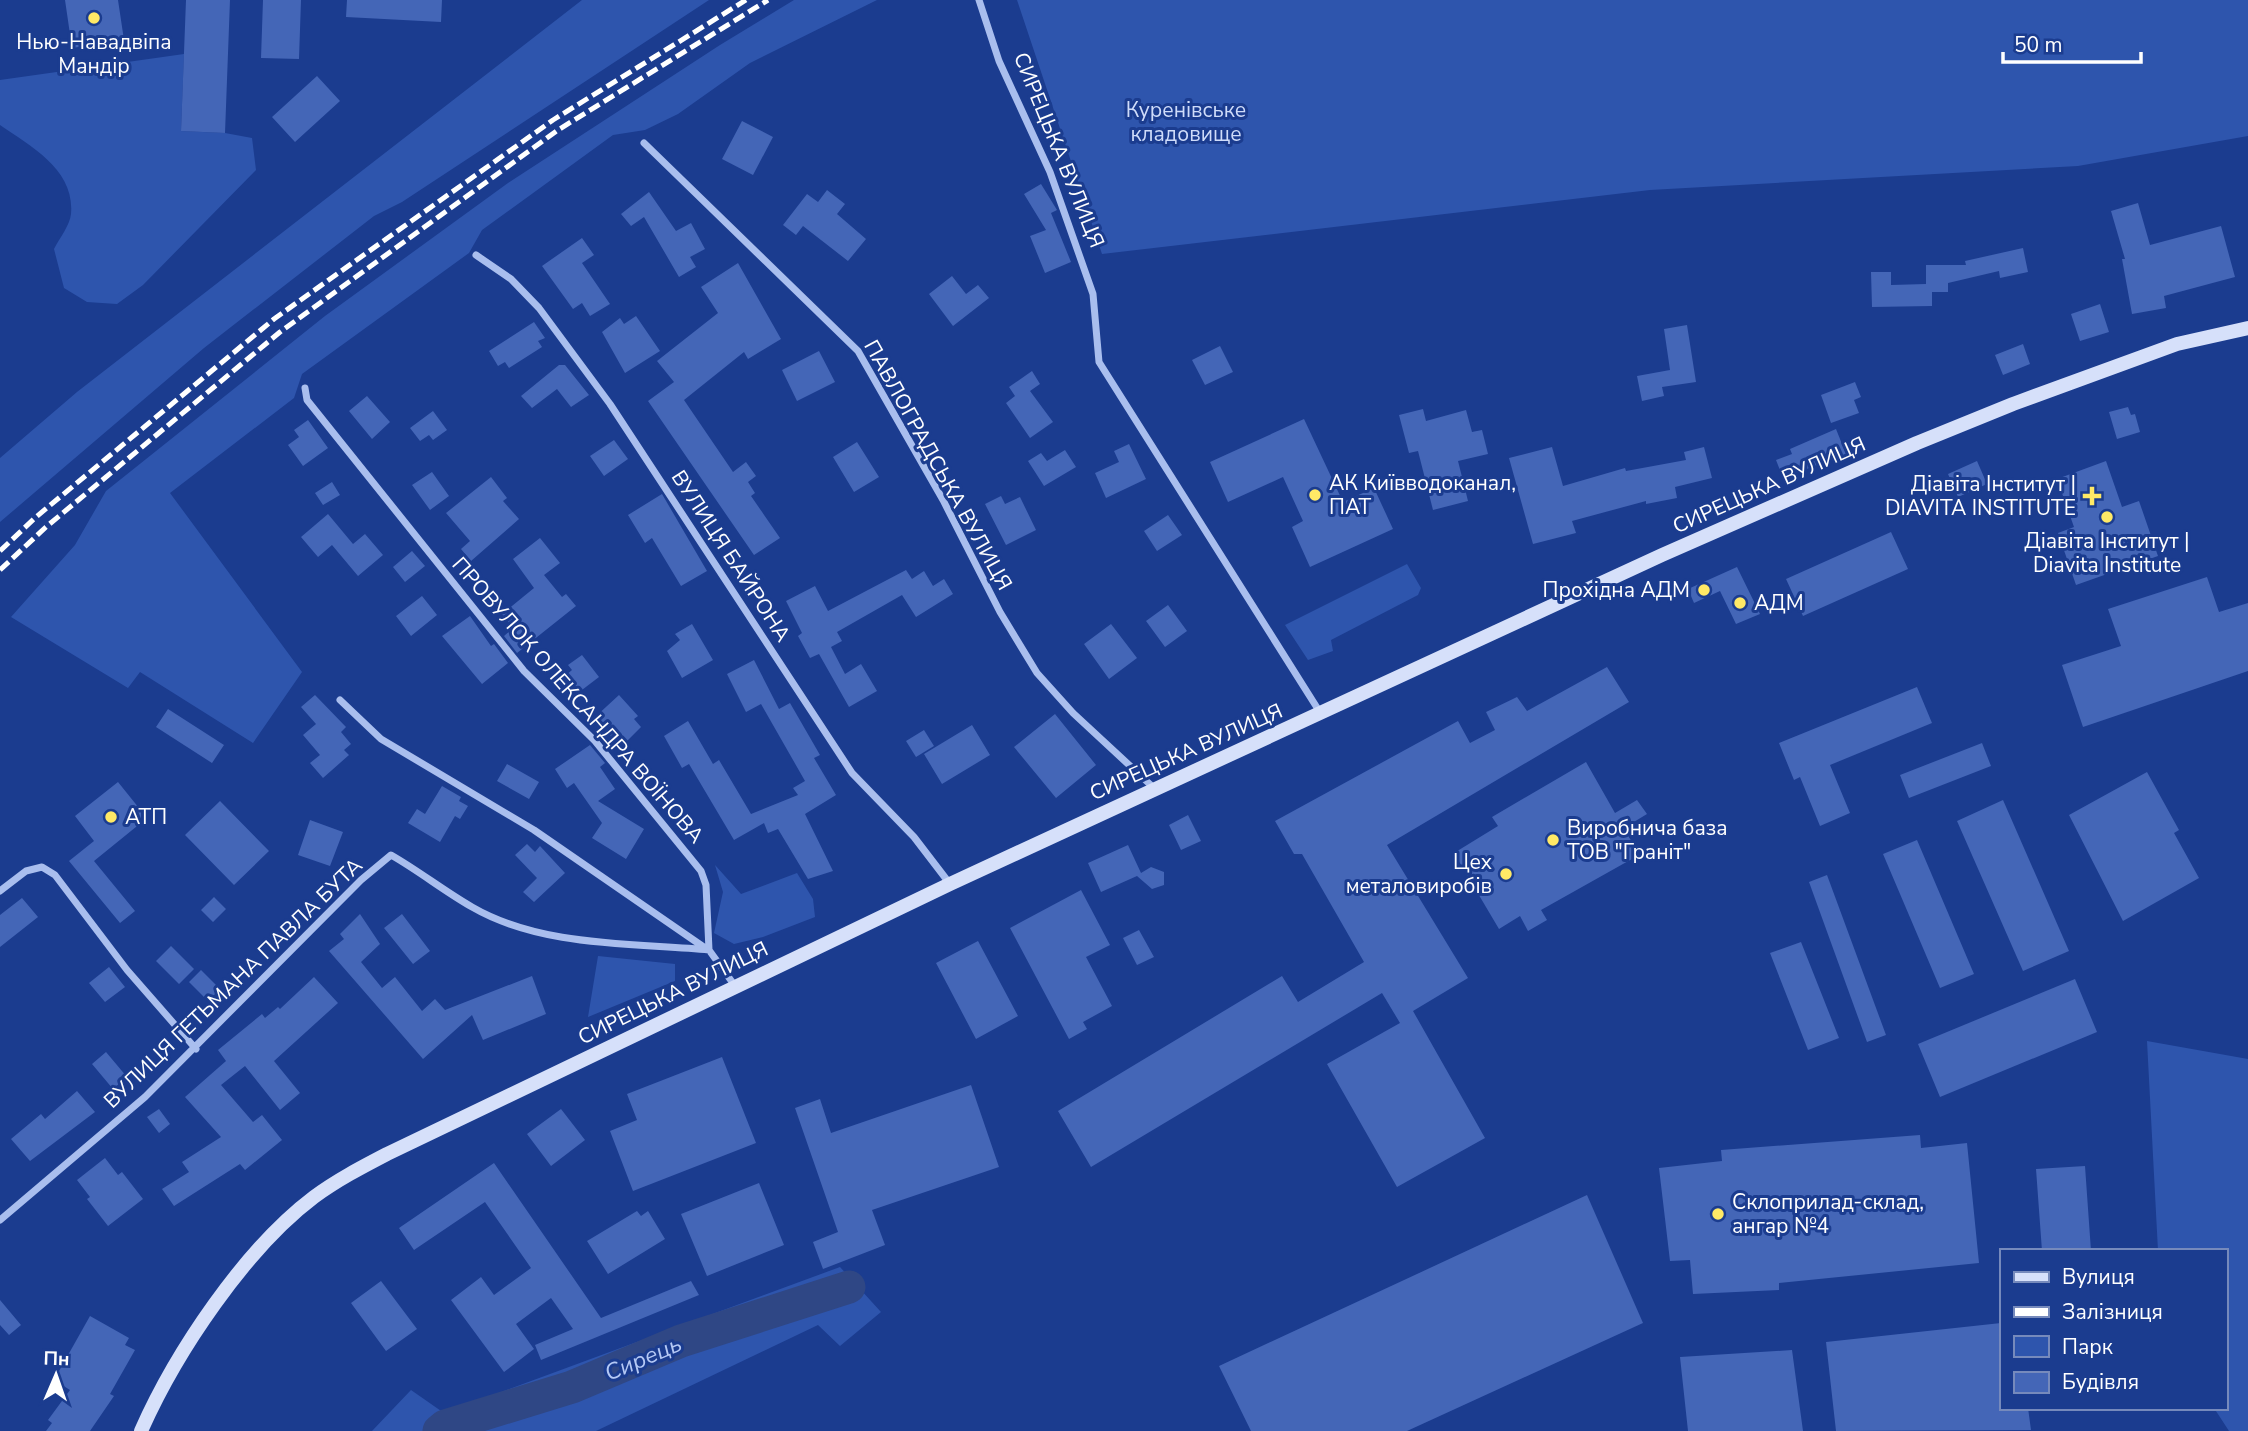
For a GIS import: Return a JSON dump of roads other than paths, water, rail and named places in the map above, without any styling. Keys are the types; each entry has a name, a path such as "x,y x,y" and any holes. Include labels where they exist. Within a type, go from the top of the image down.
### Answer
{"main road":[{"name":"СИРЕЦЬКА ВУЛИЦЯ","path":"141,1431 214,1306 257,1252 314,1197 387,1154 950,884 1321,715 1662,555 1917,443 2075,380 2177,344 2248,328"}],"street":[{"name":"СИРЕЦЬКА ВУЛИЦЯ","path":"979,0 999,61 1050,172 1093,294 1099,362 1321,715"},
{"name":"ПАВЛОГРАДСЬКА ВУЛИЦЯ","path":"644,143 858,351 1037,673 1073,713 1155,789"},
{"name":"ВУЛИЦЯ БАЙРОНА","path":"476,255 511,279 539,308 610,404 852,773 914,837 950,884"},
{"name":"ПРОВУЛОК ОЛЕКСАНДРА ВОЇНОВА","path":"305,388 307,400 524,671 595,741 701,871 706,885 709,950"},
{"path":"340,700 381,740 534,830 709,950 735,986"},
{"name":"ВУЛИЦЯ ГЕТЬМАНА ПАВЛА БУТА","path":"0,1220 145,1097 196,1049 361,880 390,855 473,908 514,926 558,936 709,950"},
{"path":"0,891 26,871 42,867 55,875 127,970 196,1049"}],"waterway":[{"name":"Сирець","path":"439,1431 445,1426 572,1387 681,1341 849,1287"}],"railway":[{"path":"0,551 36,517 274,319 553,120 746,0"},
{"path":"0,570 46,527 280,332 558,130 768,0"}],"place":[{"name":"Нью-Навадвіпа Мандір","path":"94,18"},
{"name":"АК Київводоканал, ПАТ","path":"1315,495"},
{"name":"Діавіта Інститут | DIAVITA INSTITUTE","path":"2092,496"},
{"name":"Діавіта Інститут | Diavita Institute","path":"2107,517"},
{"name":"Прохідна АДМ","path":"1704,590"},
{"name":"АДМ","path":"1740,603"},
{"name":"АТП","path":"111,817"},
{"name":"Виробнича база ТОВ \"Граніт\"","path":"1553,840"},
{"name":"Цех металовиробів","path":"1506,874"},
{"name":"Склоприлад-склад, ангар №4","path":"1718,1214"}],"park label":[{"name":"Куренівське кладовище","path":"1186,122"}]}
